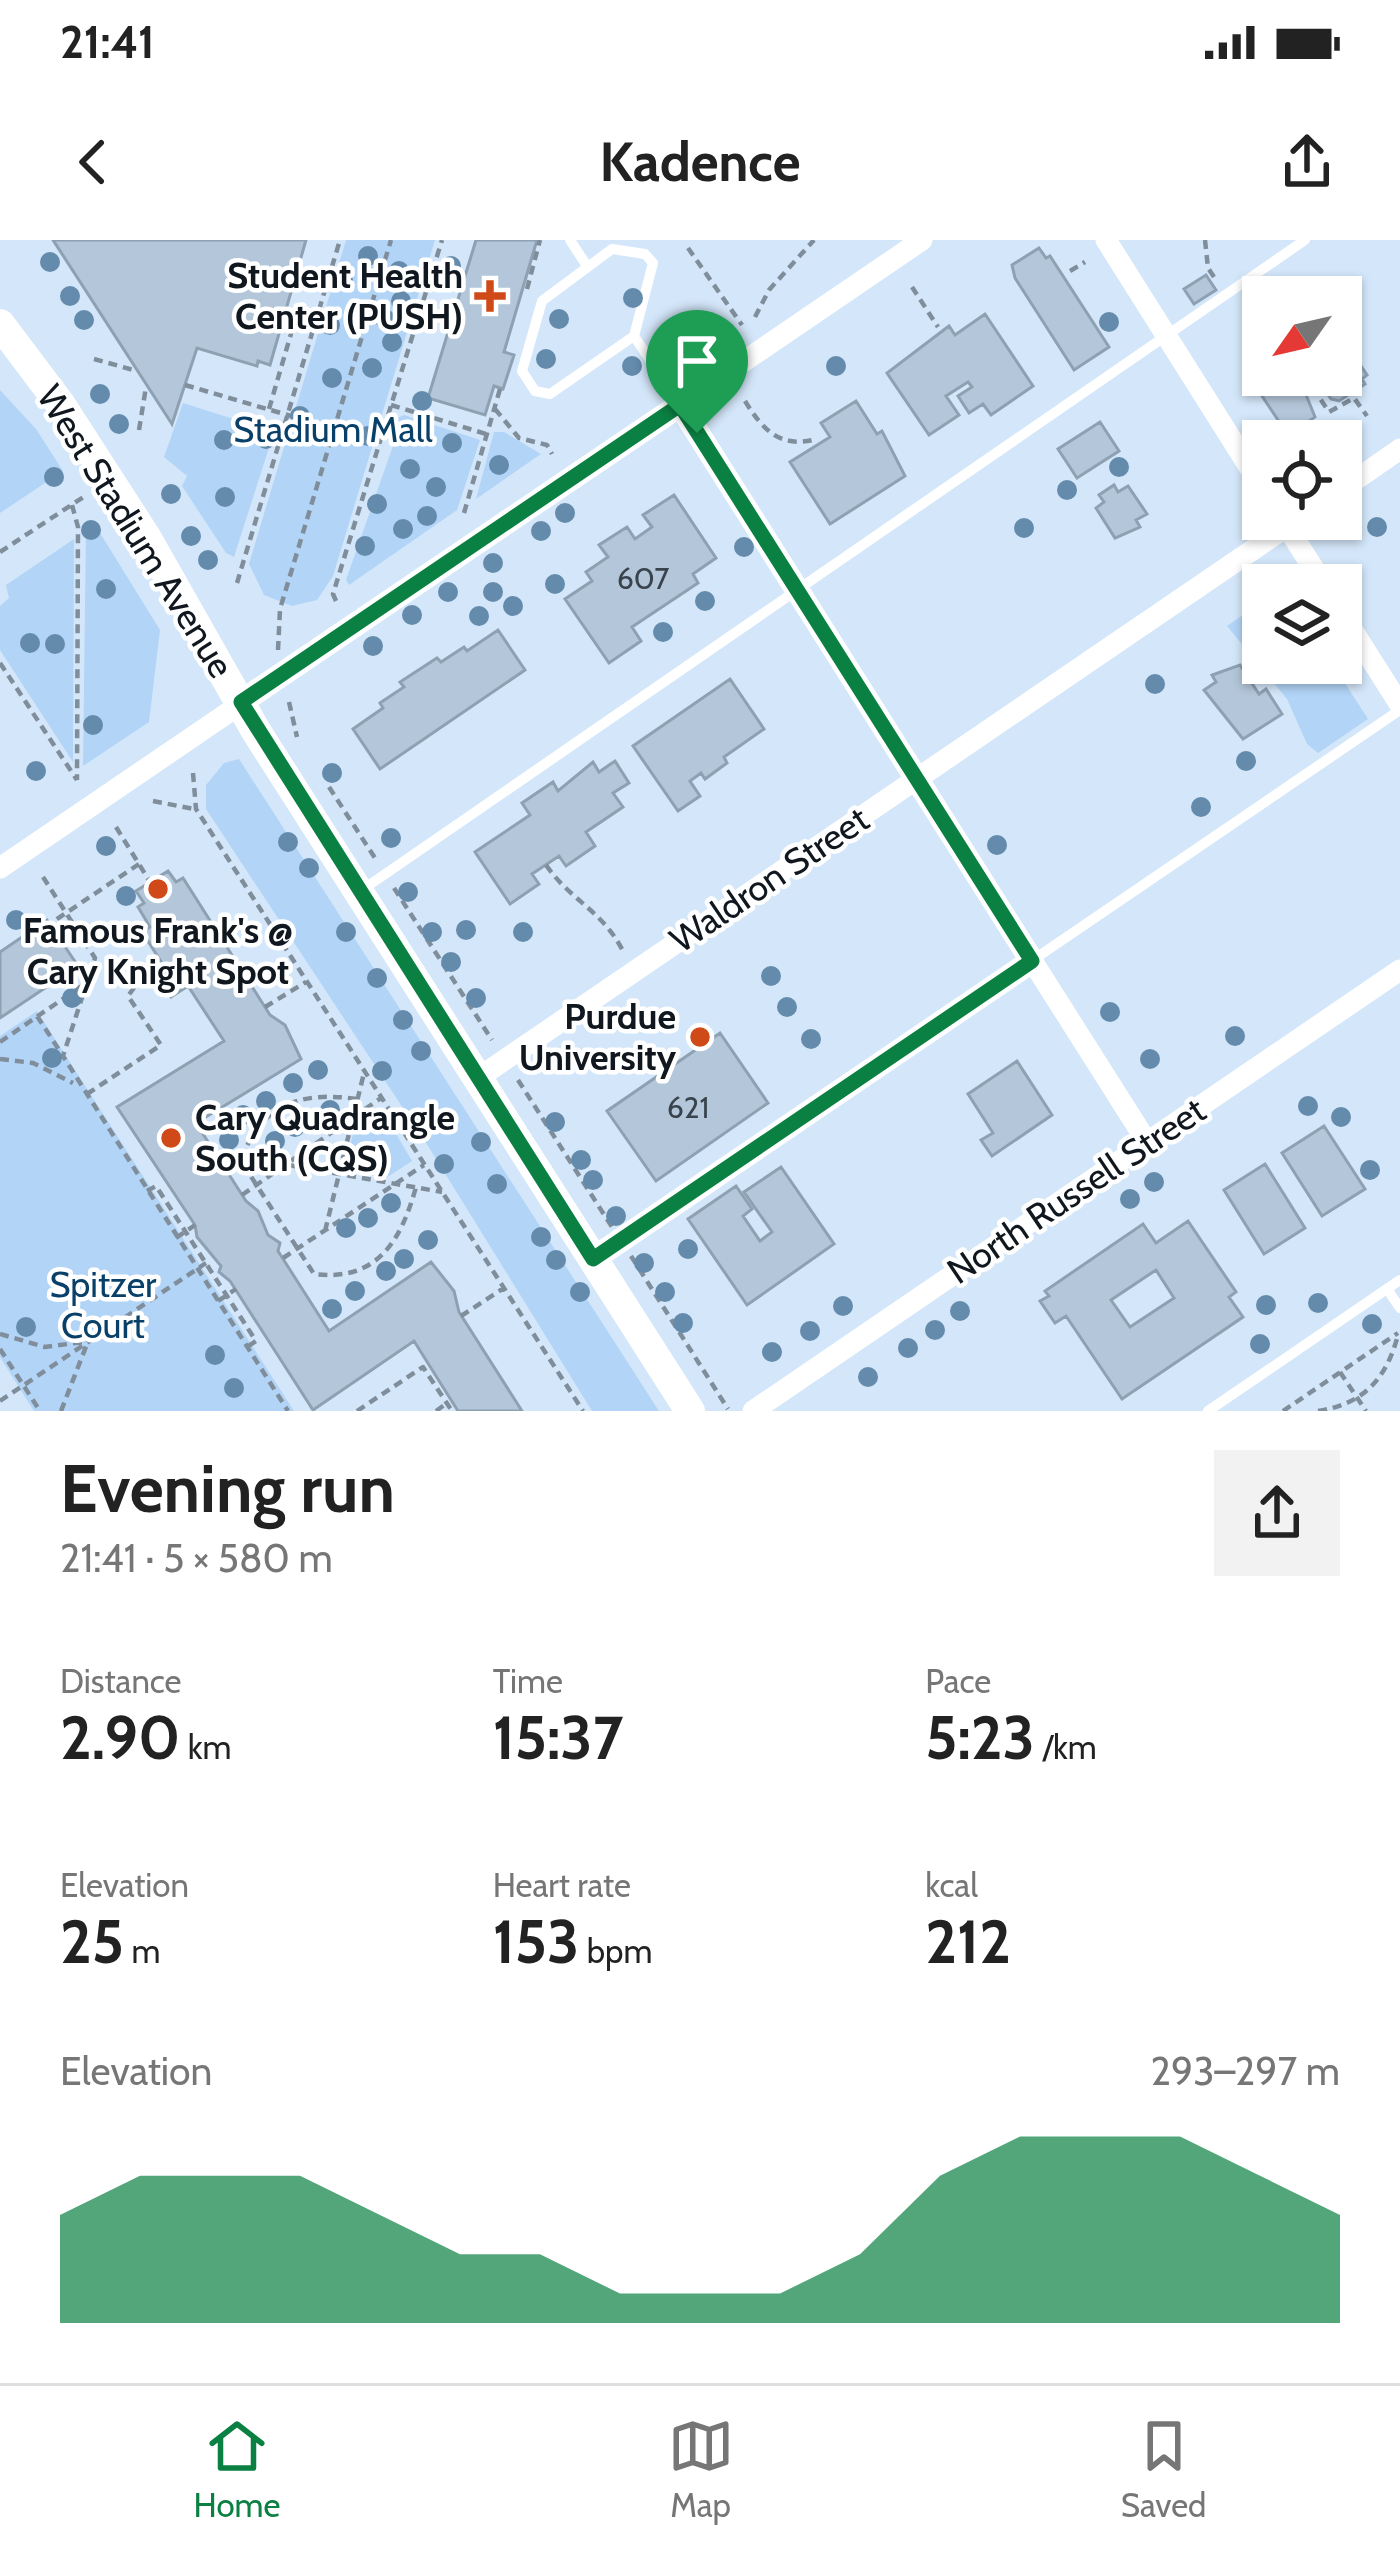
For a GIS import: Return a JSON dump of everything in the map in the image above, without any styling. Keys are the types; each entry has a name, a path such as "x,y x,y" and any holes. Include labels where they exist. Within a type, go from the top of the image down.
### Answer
{"street":[{"path":"0,868 922,240"},
{"path":"1106,240 1242,456"},
{"name":"West Stadium Avenue","path":"0,324 61,405 146,537 359,892 690,1411"},
{"path":"680,405 1147,1142"},
{"path":"1362,475 1400,449"},
{"name":"Waldron Street","path":"478,1078 1263,540"},
{"path":"1362,646 1400,708"},
{"name":"North Russell Street","path":"753,1411 1400,970"}],"lane":[{"path":"570,240 587,266"},
{"path":"359,892 1306,240"},
{"path":"612,249 645,254 653,263 634,335 550,394 544,395 527,382 523,371 542,301 612,249"},
{"path":"634,335 680,405"},
{"path":"593,1259 1400,708"},
{"path":"1208,1411 1400,1280"},
{"path":"1387,1288 1400,1308"}],"path":[{"path":"237,583 340,240"},
{"path":"277,643 280,609 391,240"},
{"path":"336,601 333,594 442,240"},
{"path":"530,279 541,240"},
{"path":"755,317 769,290 814,240"},
{"path":"1205,240 1208,268 1226,294"},
{"path":"688,248 742,326"},
{"path":"1070,272 1085,262"},
{"path":"912,287 938,327"},
{"path":"284,317 314,325"},
{"path":"269,410 295,320"},
{"path":"94,359 136,371"},
{"path":"185,385 380,442"},
{"path":"139,430 146,387"},
{"path":"464,513 500,388"},
{"path":"1319,396 1329,412 1354,398 1367,416"},
{"path":"745,401 760,425 779,440 799,444 817,439"},
{"path":"1312,407 1322,401"},
{"path":"392,405 486,434"},
{"path":"495,409 519,439 547,445 552,454"},
{"path":"0,552 86,495"},
{"path":"0,663 77,780 78,527 72,505"},
{"path":"193,773 196,809 583,1411"},
{"path":"153,801 196,809"},
{"path":"116,827 150,882"},
{"path":"62,942 66,939 54,921 139,864"},
{"path":"545,865 567,896 593,906 611,932"},
{"path":"43,877 95,958 63,1056"},
{"path":"85,1095 161,1046 128,996 144,974"},
{"path":"0,1042 89,981"},
{"path":"265,1007 306,981"},
{"path":"37,1016 288,1411"},
{"path":"0,1059 33,1063 78,1086"},
{"path":"325,1231 364,1071"},
{"path":"357,1100 300,1098 269,1112 248,1139 241,1161 314,1274 354,1273 375,1263 403,1232 416,1187"},
{"path":"242,1195 381,1098"},
{"path":"285,1164 442,1192"},
{"path":"283,1258 424,1165"},
{"path":"147,1191 156,1186 227,1295 256,1341 247,1347"},
{"path":"176,1238 196,1225"},
{"path":"0,1401 206,1263"},
{"path":"461,1316 504,1288"},
{"path":"218,1301 236,1289"},
{"path":"1283,1411 1398,1333 1359,1400 1318,1411"},
{"path":"0,1334 45,1347 89,1341"},
{"path":"61,1411 89,1341"},
{"path":"0,1349 40,1411"},
{"path":"357,1411 423,1367 452,1411"},
{"path":"1340,1372 1366,1411"},
{"path":"708,1376 730,1411"},
{"path":"436,1411 447,1403"}],"green space":[{"name":"Stadium Mall","path":"346,240 435,240 333,576 317,600 292,606 264,595 249,564"},
{"path":"0,390 36,429 63,471 0,513"},
{"path":"183,403 274,432 234,557 226,553 182,486 187,476 164,457"},
{"path":"404,415 480,440 457,510 349,585 346,580 394,443 387,439 393,420"},
{"path":"494,432 504,432 541,454 476,499"},
{"path":"92,520 160,630 149,722 83,766 86,523"},
{"path":"74,539 73,762 0,650 0,606 9,598 6,585"},
{"path":"1242,616 1242,644 1227,626"},
{"path":"1275,684 1346,684 1368,719 1318,753 1307,744 1287,699"},
{"path":"239,759 659,1411 592,1411 428,1146 206,809 206,785 224,763"},
{"name":"Spitzer Court","path":"37,1011 294,1411 34,1411 0,1357 0,1036"},
{"path":"382,1110 412,1161 386,1178 345,1170 354,1129"}],"building":[{"path":"53,240 306,240 270,365 258,361 257,366 197,348 172,424"},
{"name":"Student Health Center (PUSH)","path":"476,240 537,240 504,352 514,355 503,389 494,386 485,415 428,398"},
{"path":"1039,248 1046,258 1050,256 1109,347 1074,370 1015,278 1012,265"},
{"path":"1206,275 1216,290 1194,304 1184,289"},
{"path":"985,314 1033,386 991,415 983,404 969,413 958,396 972,387 968,382 946,396 959,415 929,435 887,373 949,326 955,335"},
{"path":"1262,396 1306,396 1315,417 1278,420"},
{"path":"856,401 877,434 882,431 905,476 830,524 790,462 830,437 821,423"},
{"path":"1100,422 1119,451 1077,478 1058,449"},
{"path":"1114,485 1118,492 1128,486 1147,514 1136,520 1140,527 1115,538 1096,508 1104,502 1099,495"},
{"path":"674,495 716,558 693,574 698,583 632,627 641,641 609,663 565,599 592,581 586,572 608,557 599,545 627,527 635,539 652,527 643,515"},
{"path":"498,630 525,670 380,769 353,729 404,687 400,682 437,658 441,662 464,647 467,651"},
{"path":"1240,665 1242,684 1252,684 1259,694 1266,689 1282,714 1243,739 1204,690 1216,682 1212,675"},
{"path":"730,679 764,729 724,757 727,763 705,779 701,773 690,781 700,796 678,811 633,746"},
{"path":"615,761 629,783 613,793 623,807 586,832 595,846 566,866 559,856 532,874 539,884 510,904 475,852 530,815 522,803 553,782 558,791 593,762 599,772"},
{"name":"Cary Quadrangle South (CQS)","path":"168,871 176,882 183,878 270,1015 285,1025 301,1059 196,1123 246,1201 258,1211 268,1235 280,1243 278,1251 329,1331 431,1262 454,1291 459,1312 522,1411 458,1411 414,1341 313,1410 230,1281 219,1272 221,1266 197,1237 195,1225 117,1107 224,1041 188,986 171,997 153,969 162,963 142,932 150,927 138,907 144,903 136,891"},
{"path":"47,920 78,966 0,1018 0,952"},
{"path":"720,1033 768,1103 656,1181 607,1111"},
{"path":"1017,1061 1052,1115 992,1156 981,1140 993,1133 968,1094"},
{"path":"1324,1126 1365,1189 1322,1216 1282,1153"},
{"path":"1265,1164 1305,1228 1264,1254 1224,1190"},
{"path":"781,1167 834,1244 747,1305 688,1219 736,1186 752,1209 743,1216 760,1241 772,1232 744,1192"},
{"path":"1188,1221 1236,1292 1229,1297 1243,1317 1122,1399 1066,1316 1055,1323 1040,1301 1049,1296 1045,1291 1143,1224 1156,1243","holes":["1156,1270 1174,1298 1130,1327 1111,1300"]}],"place":[{"name":"Student Health Center (PUSH)","path":"490,296"},
{"name":"Famous Frank's @ Cary Knight Spot","path":"158,889"},
{"name":"Purdue University","path":"700,1037"},
{"name":"Cary Quadrangle South (CQS)","path":"171,1138"}],"route":[{"path":"680,405 697,433 1032,961 593,1259 241,702 680,405"}]}
